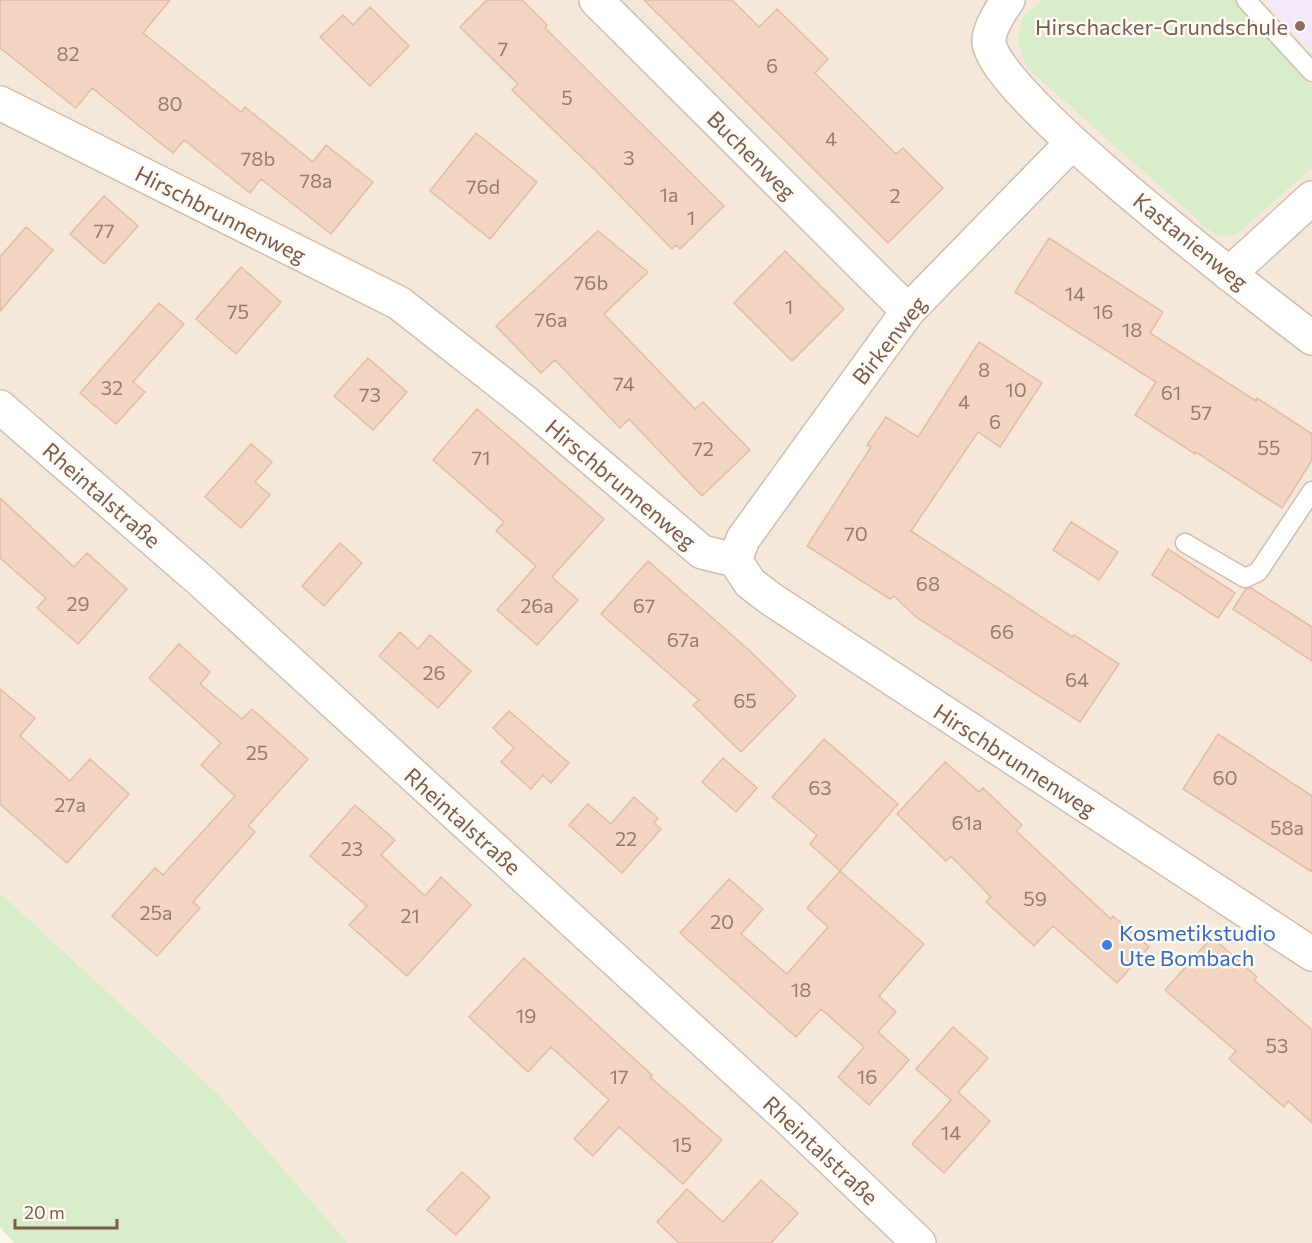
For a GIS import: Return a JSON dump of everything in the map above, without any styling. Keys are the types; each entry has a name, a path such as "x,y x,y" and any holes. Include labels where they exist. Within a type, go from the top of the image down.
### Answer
{"street":[{"name":"Buchenweg","path":"596,0 908,310"},
{"name":"Kastanienweg","path":"1008,0 997,17 989,41 1000,68 1072,143 1229,274 1312,338"},
{"name":"Hirschbrunnenweg","path":"0,103 399,303 525,402 702,552 735,560 750,583 771,599 1312,954"},
{"name":"Birkenweg","path":"735,560 743,539 908,310 1072,143"},
{"path":"1229,274 1312,198"},
{"name":"Rheintalstraße","path":"0,407 200,580 789,1119 919,1243"}],"lane":[{"path":"1246,0 1312,72"},
{"path":"1185,543 1245,578 1258,572 1312,491"}],"shaded area":[{"path":"0,0 1265,0 1312,53 1312,1243 348,1243 219,1095 0,893"},
{"name":"Hirschacker-Grundschule","path":"1265,0 1312,0 1312,53"}],"green space":[{"path":"1042,0 1237,0 1312,85 1312,168 1236,235 1216,236 1027,68 1017,40 1023,17"},
{"path":"0,893 219,1095 348,1243 14,1243 0,1227"}],"building":[{"path":"0,0 170,0 143,33 241,112 245,107 313,162 326,145 373,182 331,234 261,179 250,193 184,140 173,153 92,88 76,108 0,48"},
{"path":"487,0 522,0 547,25 545,28 724,206 680,249 676,245 672,249 512,90 518,84 460,27"},
{"path":"644,0 732,0 759,27 777,9 828,59 815,73 896,154 903,148 943,188 888,243"},
{"path":"370,7 409,46 370,86 320,37 343,15 353,25"},
{"path":"476,133 537,182 490,239 430,191"},
{"path":"104,196 138,226 104,264 70,234"},
{"path":"26,227 53,250 0,311 0,257"},
{"path":"598,231 648,272 604,314 695,409 703,402 750,450 702,496 629,419 620,428 555,360 541,373 496,326"},
{"path":"1049,238 1163,312 1150,333 1312,434 1312,460 1282,508 1135,415 1156,382 1015,292"},
{"path":"785,251 844,309 792,361 734,303"},
{"path":"241,267 281,302 236,354 196,319"},
{"path":"159,303 184,324 133,382 145,392 116,424 80,393"},
{"path":"979,342 1042,383 1000,447 978,432 911,531 1072,637 1074,635 1119,664 1080,722 916,617 894,596 890,599 807,546 871,447 867,445 886,417 918,437"},
{"path":"368,358 407,392 373,430 334,396"},
{"path":"477,409 604,519 552,577 578,600 537,645 497,610 536,566 496,531 504,522 433,460"},
{"path":"251,444 272,462 255,482 270,495 241,528 205,497"},
{"path":"0,498 74,567 87,553 127,589 78,644 37,608 46,598 0,558"},
{"path":"1071,522 1118,552 1099,580 1053,550"},
{"path":"340,543 362,563 324,606 302,586"},
{"path":"1168,549 1235,593 1218,618 1152,575"},
{"path":"648,561 751,652 796,696 741,752 693,705 699,700 601,614"},
{"path":"1251,588 1312,627 1312,661 1233,609 1246,589"},
{"path":"400,632 418,649 430,635 471,671 438,708 379,656"},
{"path":"179,644 210,672 200,684 242,719 252,709 308,759 248,826 255,832 193,902 200,908 157,956 112,916 155,868 163,875 235,796 201,765 221,743 149,678"},
{"path":"0,689 35,718 20,736 70,781 90,759 129,794 67,863 0,804"},
{"path":"509,711 569,763 551,783 543,775 531,789 501,762 514,748 493,728"},
{"path":"1218,734 1312,796 1312,872 1183,789"},
{"path":"824,739 898,804 840,871 810,844 817,835 772,797"},
{"path":"723,758 757,788 736,812 702,782"},
{"path":"945,762 979,792 983,788 1022,825 1016,831 1111,919 1113,916 1149,947 1117,983 1053,926 1034,946 986,902 991,897 951,856 946,861 897,814"},
{"path":"634,797 658,818 654,823 661,829 622,873 569,825 588,804 611,824"},
{"path":"355,805 395,840 381,855 425,896 441,877 471,905 407,976 349,925 367,906 310,856"},
{"path":"840,871 924,944 879,996 896,1012 878,1032 909,1060 869,1105 838,1077 864,1047 821,1009 796,1037 680,933 729,879 763,909 741,934 787,974 828,927 807,908"},
{"path":"1212,937 1257,977 1254,980 1312,1030 1312,1123 1288,1101 1284,1107 1229,1059 1236,1051 1165,990"},
{"path":"524,958 652,1075 650,1077 722,1140 683,1184 619,1127 593,1156 574,1139 609,1100 551,1047 528,1072 469,1017"},
{"path":"953,1027 988,1058 958,1092 990,1121 944,1173 912,1144 951,1100 916,1069"},
{"path":"462,1172 490,1197 456,1235 427,1210"},
{"path":"761,1180 798,1213 771,1243 679,1243 657,1222 687,1189 723,1222"}],"place":[{"name":"Hirschacker-Grundschule","path":"1300,26"},
{"name":"Kosmetikstudio Ute Bombach","path":"1107,945"}]}
